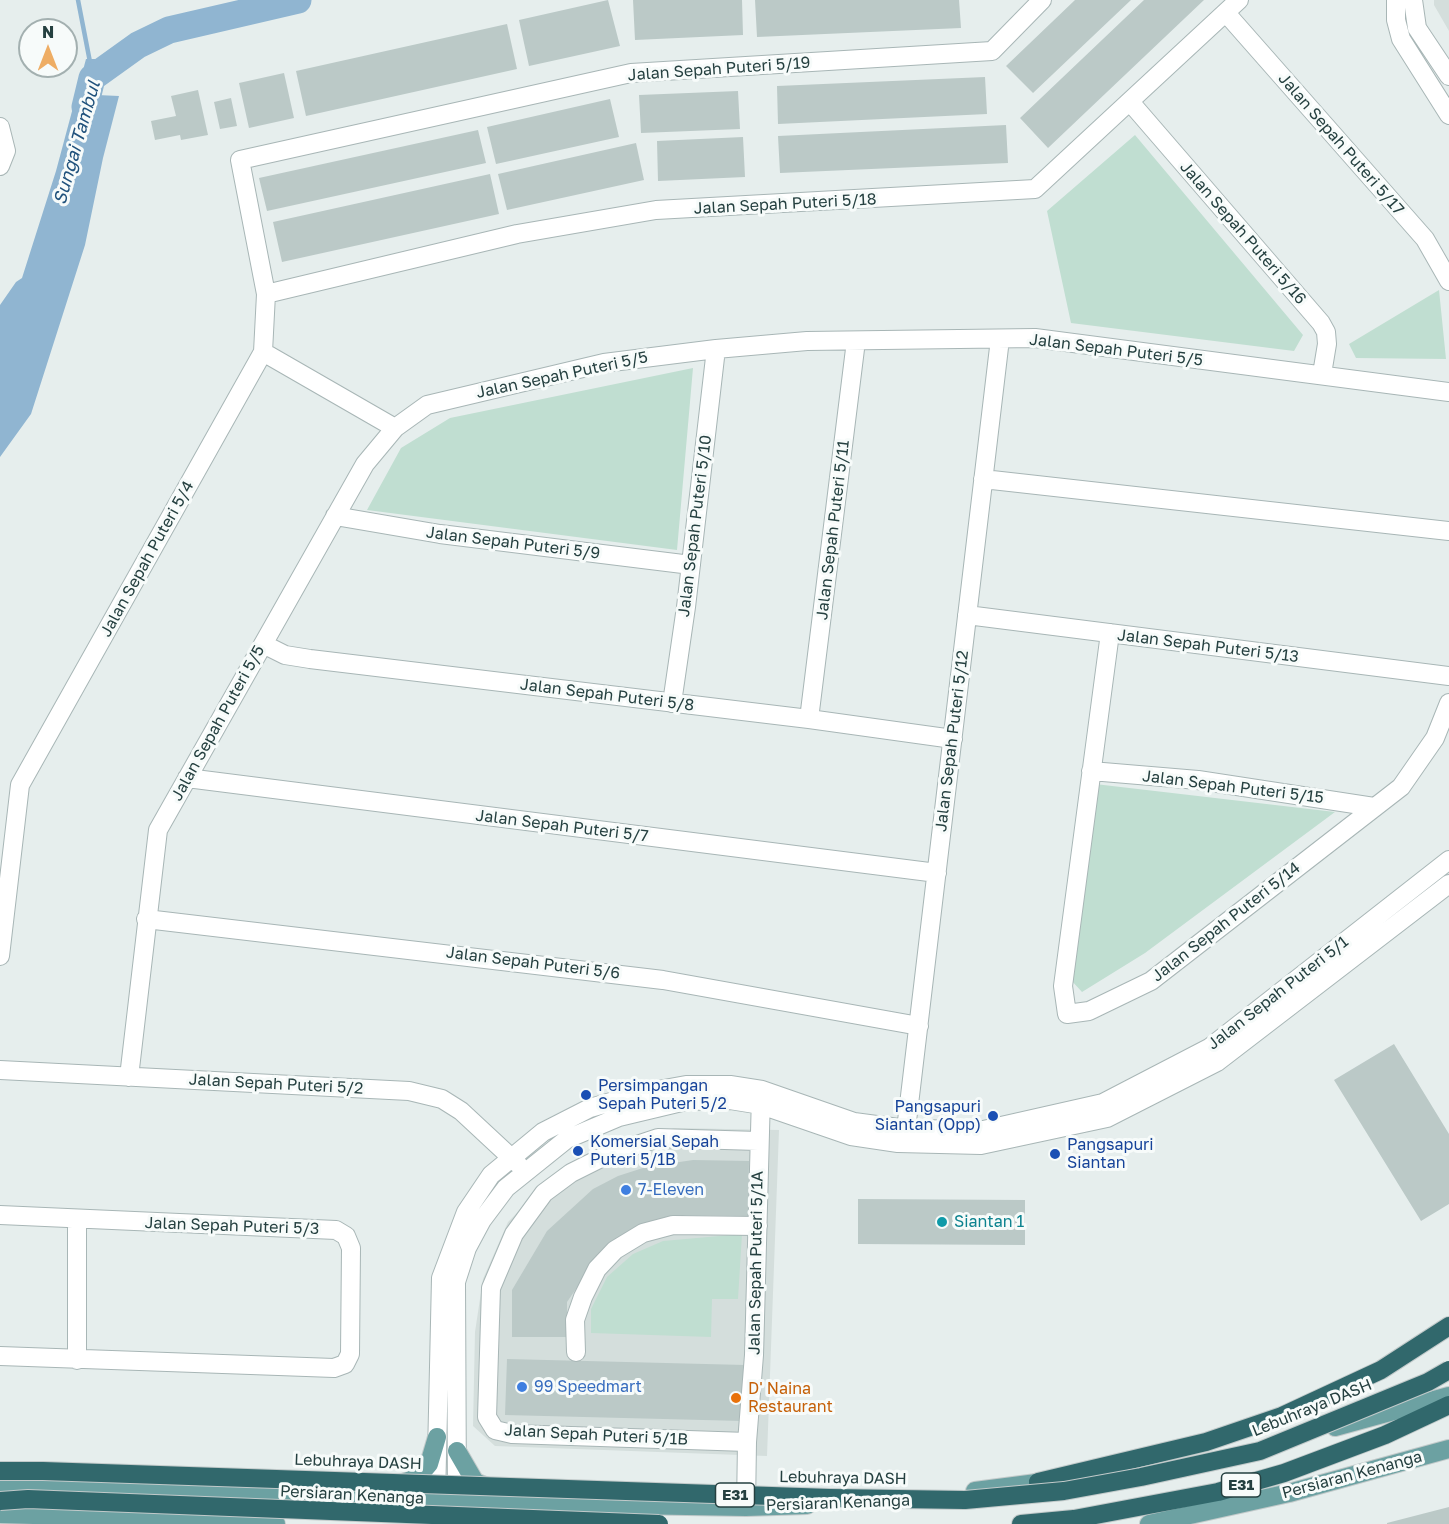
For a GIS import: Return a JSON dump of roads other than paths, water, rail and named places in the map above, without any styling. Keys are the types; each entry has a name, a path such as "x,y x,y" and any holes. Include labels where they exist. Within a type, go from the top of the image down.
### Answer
{"highway":[{"path":"1038,1482 1206,1442 1282,1416 1347,1388 1409,1354 1449,1326"},
{"name":"Lebuhraya DASH","path":"0,1472 43,1470 830,1498 965,1500 1075,1489 1260,1451 1428,1382 1449,1370"},
{"name":"E31","path":"1021,1524 1074,1519 1218,1492 1284,1473 1385,1435 1449,1405"},
{"path":"0,1501 28,1499 659,1524"}],"main road":[{"name":"Persiaran Kenanga","path":"0,1485 282,1491 448,1503 746,1507 906,1501 1169,1466 1271,1445 1449,1396"},
{"path":"282,1491 401,1485 418,1477 429,1464 437,1437"},
{"name":"Persiaran Kenanga","path":"1149,1524 1289,1493 1449,1449"},
{"path":"457,1451 475,1482 489,1488 569,1504"},
{"path":"157,1519 281,1515 415,1518 448,1503 471,1521 536,1524"},
{"name":"Persiaran Kenanga","path":"0,1514 276,1524"}],"street":[{"name":"Jalan Sepah Puteri 5/19","path":"240,160 631,73 992,51 1042,0"},
{"path":"1396,0 1396,20 1401,39 1449,115"},
{"path":"1413,0 1417,28 1449,76"},
{"name":"Jalan Sepah Puteri 5/18","path":"266,294 517,234 656,210 1035,189 1131,103 1232,6"},
{"name":"Jalan Sepah Puteri 5/17","path":"1232,6 1425,239 1449,280"},
{"name":"Jalan Sepah Puteri 5/16","path":"1131,103 1320,323 1327,338 1322,374"},
{"path":"0,126 6,151 0,166"},
{"name":"Jalan Sepah Puteri 5/4","path":"0,956 2,914 20,785 263,352 266,294 240,160"},
{"name":"Jalan Sepah Puteri 5/12","path":"906,1136 1000,339"},
{"name":"Jalan Sepah Puteri 5/5","path":"129,1077 158,830 365,464 395,428 427,405 604,363 796,341 856,340 1042,339 1449,392"},
{"name":"Jalan Sepah Puteri 5/11","path":"809,719 856,340"},
{"name":"Jalan Sepah Puteri 5/10","path":"672,703 692,565 716,349"},
{"path":"263,352 395,428"},
{"path":"984,479 1449,531"},
{"name":"Jalan Sepah Puteri 5/9","path":"335,516 440,534 692,565"},
{"name":"Jalan Sepah Puteri 5/13","path":"967,615 1449,675"},
{"name":"Jalan Sepah Puteri 5/14","path":"1110,633 1063,986 1067,1014 1089,1011 1151,981 1401,787 1435,738 1449,703"},
{"name":"Jalan Sepah Puteri 5/8","path":"263,644 285,656 310,660 809,719 953,739"},
{"name":"Jalan Sepah Puteri 5/15","path":"1091,771 1198,780 1374,807"},
{"name":"Jalan Sepah Puteri 5/7","path":"187,778 937,873"},
{"name":"Jalan Sepah Puteri 5/1","path":"906,1136 980,1131 1103,1102 1129,1090 1209,1047 1449,860"},
{"path":"448,1503 437,1437 441,1278 466,1212 491,1175 543,1132 590,1108 642,1093 686,1085 730,1085 851,1136 906,1136 981,1145 1107,1118 1217,1062 1449,884"},
{"name":"Jalan Sepah Puteri 5/6","path":"146,919 441,951 663,980 919,1026"},
{"name":"Jalan Sepah Puteri 5/2","path":"0,1070 408,1091 442,1099 461,1111 525,1170"},
{"path":"448,1503 457,1451 456,1282 467,1248 482,1220 506,1188 525,1170 567,1139 620,1117 686,1101 761,1098"},
{"name":"Jalan Sepah Puteri 5/1A","path":"746,1507 747,1442 754,1355 758,1140 761,1098"},
{"name":"Jalan Sepah Puteri 5/1B","path":"747,1442 512,1434 495,1430 487,1417 491,1288 514,1234 544,1193 571,1173 607,1155 658,1138 758,1140"},
{"name":"Jalan Sepah Puteri 5/3","path":"0,1215 336,1230 346,1236 351,1248 350,1354 345,1364 334,1368 0,1356"},
{"path":"77,1220 77,1360"},
{"path":"576,1352 575,1320 583,1297 597,1269 615,1250 644,1233 672,1225 758,1226"}],"water":[{"path":"86,59 98,59 97,95 119,96 103,158 85,245 31,414 0,457 0,305 16,282 22,278 56,171"}],"waterway":[{"path":"78,0 90,62"},
{"name":"Sungai Tambul","path":"85,107 92,78 138,45 169,30 298,0"}],"place":[{"name":"Persimpangan Sepah Puteri 5/2","path":"586,1095"},
{"name":"Pangsapuri Siantan (Opp)","path":"993,1116"},
{"name":"Komersial Sepah Puteri 5/1B","path":"578,1151"},
{"name":"Pangsapuri Siantan","path":"1055,1154"},
{"name":"7-Eleven","path":"626,1190"},
{"name":"Siantan 1","path":"942,1222"},
{"name":"99 Speedmart","path":"522,1387"},
{"name":"D' Naina Restaurant","path":"736,1398"}]}
